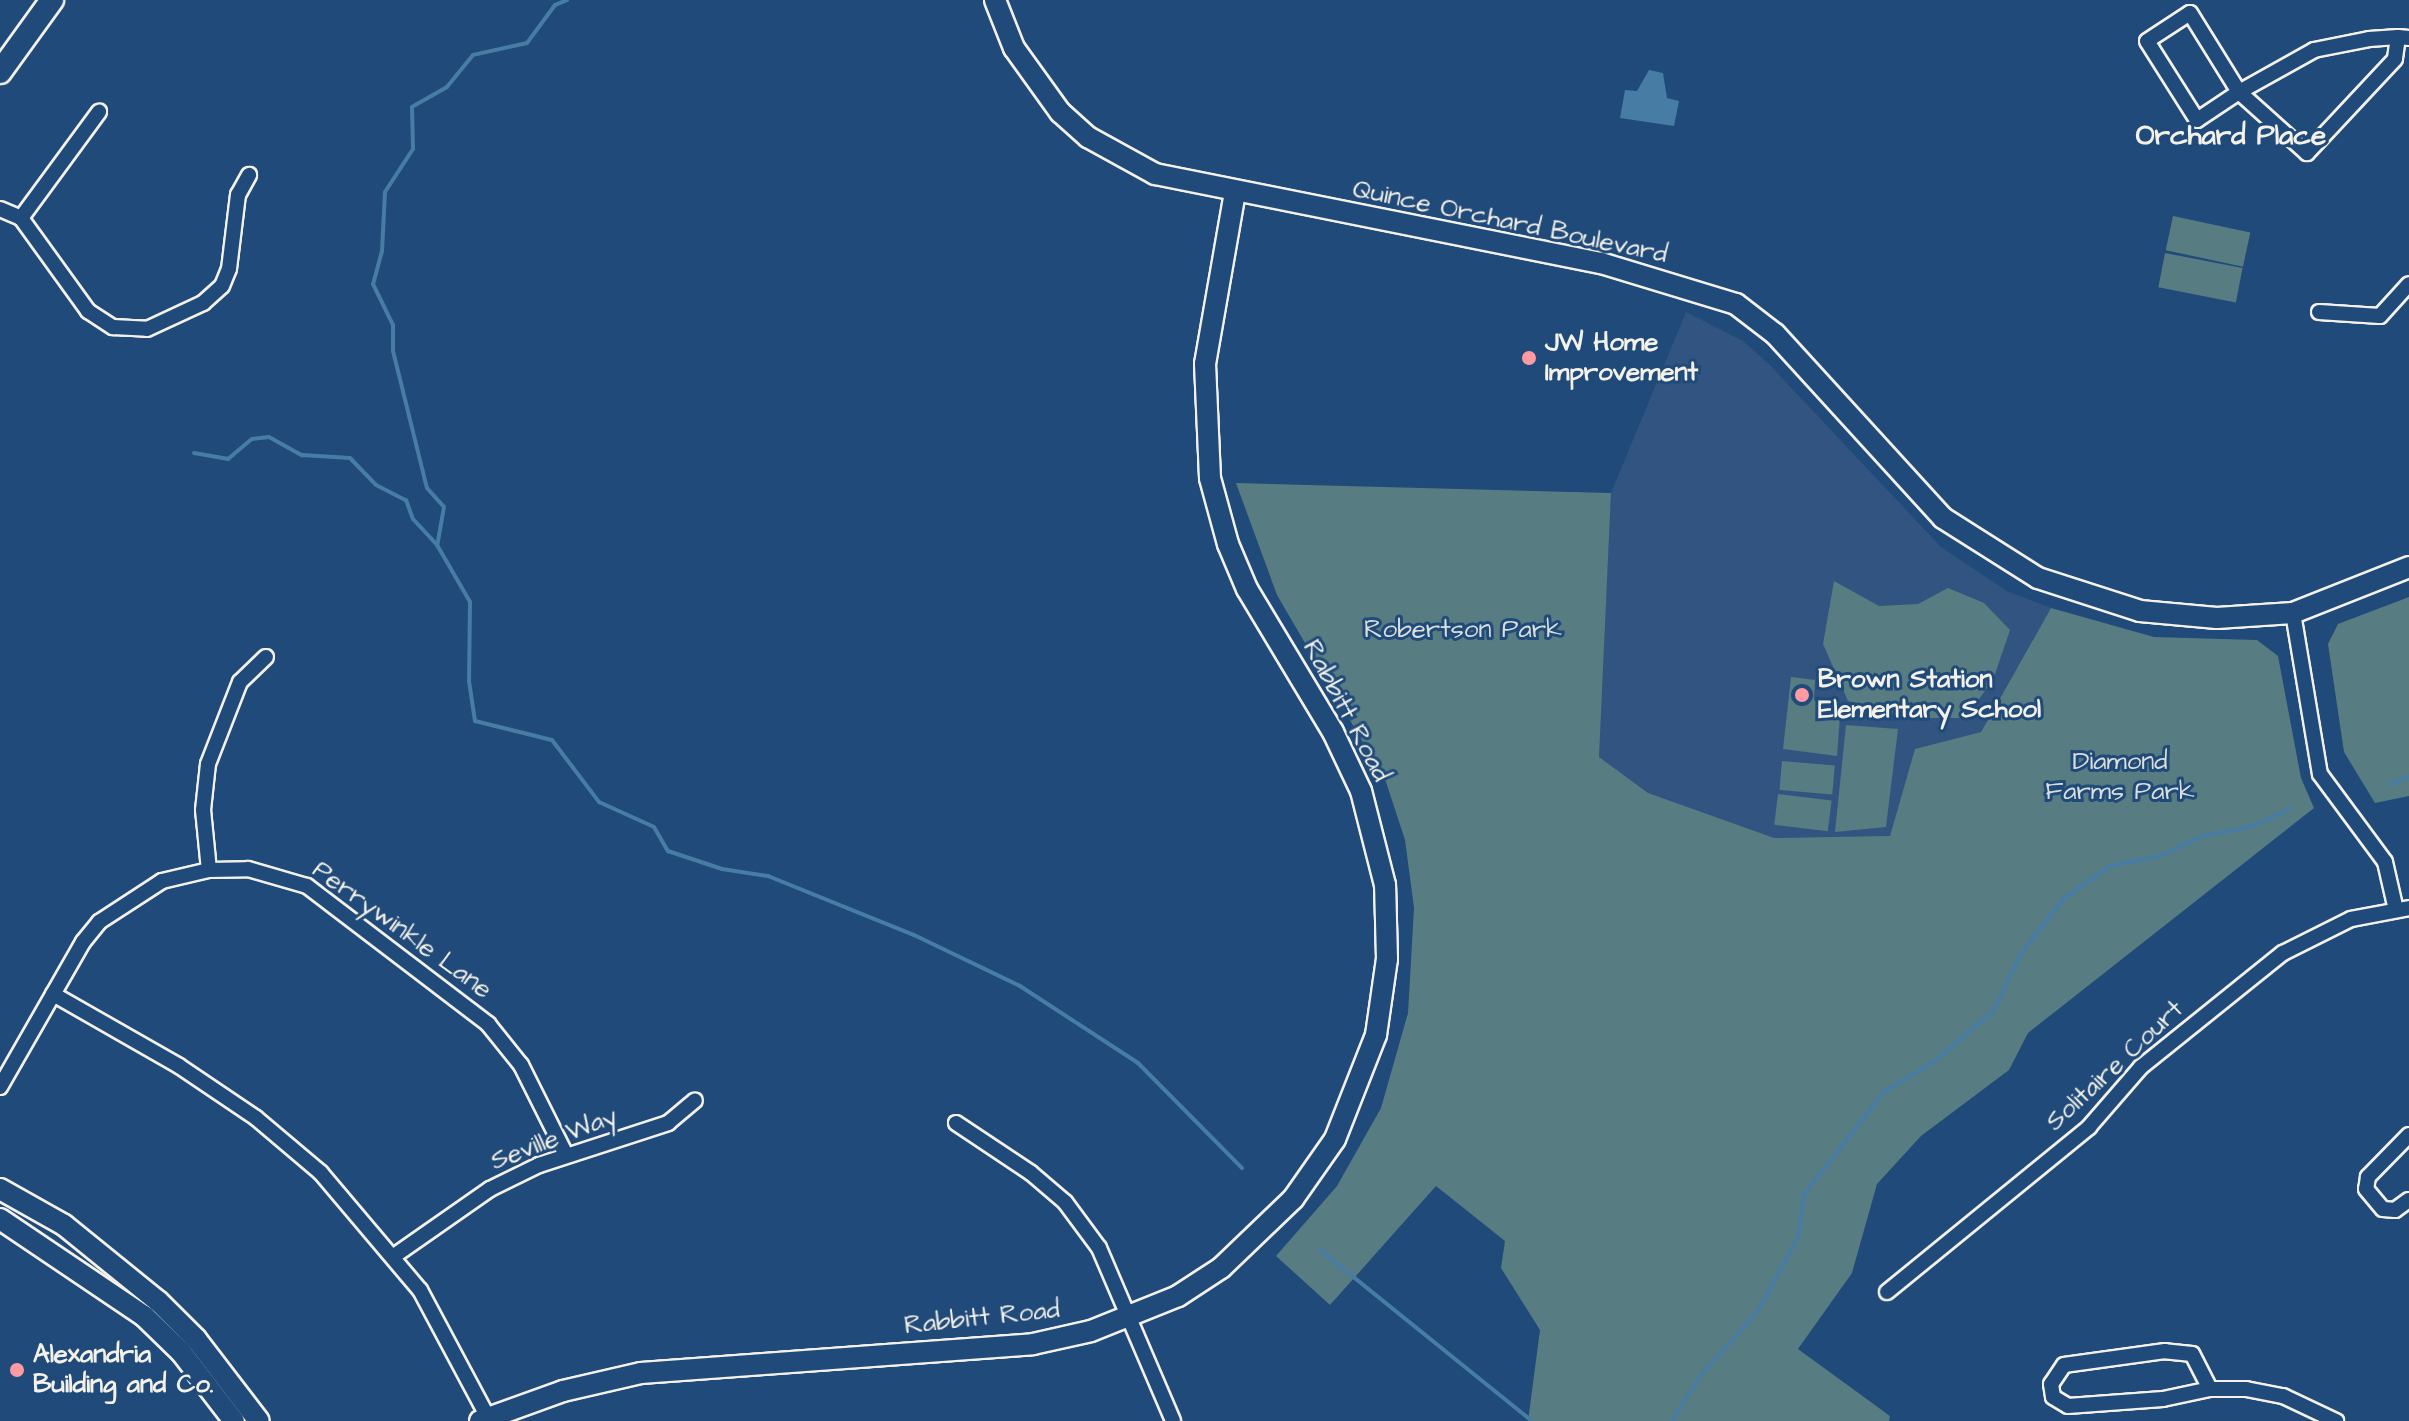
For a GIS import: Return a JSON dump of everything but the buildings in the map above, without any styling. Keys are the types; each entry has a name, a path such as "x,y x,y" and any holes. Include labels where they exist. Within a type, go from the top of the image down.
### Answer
{"main road":[{"path":"0,72 52,0"}],"street":[{"name":"Quince Orchard Boulevard","path":"995,0 999,19 1034,82 1088,137 1155,174 1601,263 1719,297 1775,334 1943,518 2038,578 2140,611 2185,618 2293,613 2409,567"},
{"path":"2404,37 2314,50 2239,92 2197,120 2147,41 2190,13 2239,92 2307,153 2395,59 2404,37"},
{"path":"21,218 99,112"},
{"path":"0,209 21,218 88,311 113,327 147,329 203,303 222,286 229,269 238,195 249,175"},
{"name":"Rabbitt Road","path":"486,1420 563,1391 641,1373 1033,1344 1132,1317 1221,1268 1293,1199 1335,1139 1358,1091 1376,1035 1387,959 1385,885 1361,791 1333,732 1247,589 1228,544 1210,478 1205,364 1235,192"},
{"path":"2319,312 2380,316 2409,284"},
{"name":"Solitaire Court","path":"1887,1292 2089,1127 2141,1067 2283,953 2351,919 2402,909 2385,862 2320,774 2293,613"},
{"path":"209,870 203,810 208,764 240,682 266,657"},
{"name":"Perrywinkle Lane","path":"0,1087 83,942 119,906 162,881 209,870 248,869 293,879 451,992 488,1024 521,1065 566,1155"},
{"path":"53,994 179,1066 256,1118 321,1173 394,1256 451,1341 486,1420"},
{"name":"Seville Way","path":"394,1256 490,1189 566,1155 668,1123 695,1100"},
{"path":"956,1123 1031,1173 1065,1202 1099,1248 1132,1317 1173,1421"},
{"path":"2409,1135 2368,1177 2366,1189 2383,1209 2395,1210 2409,1200"},
{"path":"0,1189 64,1225 158,1301 196,1339 259,1421"},
{"path":"0,1219 144,1316 234,1421"},
{"path":"2210,1389 2192,1354 2165,1351 2064,1365 2051,1384 2053,1397 2068,1406 2163,1399 2210,1389 2283,1396 2336,1421"}],"shaded area":[{"path":"1649,70 1663,73 1667,98 1679,101 1674,126 1620,118 1625,90 1637,91"},
{"name":"Brown Station Elementary School","path":"1686,312 1743,341 1768,363 1941,547 2007,591 2051,608 1742,1153 1581,1100 1611,493"}],"green space":[{"path":"2173,216 2250,232 2243,267 2166,250"},
{"path":"2165,253 2243,268 2236,302 2158,287"},
{"path":"1236,483 1611,493 1599,757 1648,793 1774,838 1890,836 1915,749 1981,732 2051,608 2154,637 2257,640 2278,656 2301,778 2314,808 2028,1033 2009,1070 1921,1136 1877,1184 1852,1273 1798,1349 1890,1416 1889,1421 1528,1421 1540,1330 1501,1268 1505,1241 1436,1186 1330,1305 1276,1256 1337,1186 1381,1108 1408,1013 1414,908 1405,840 1386,782 1277,595"},
{"path":"1834,581 1879,606 1918,604 1948,588 1984,603 2010,630 1993,680 1965,718 1909,718 1848,701 1823,644"},
{"path":"2409,597 2409,796 2375,803 2344,752 2328,644 2338,624"},
{"path":"1791,677 1815,680 1814,700 1828,715 1840,716 1837,756 1783,749"},
{"path":"1846,725 1898,729 1886,827 1835,832"},
{"path":"1782,761 1835,766 1832,795 1779,790"},
{"path":"1778,794 1832,801 1828,831 1774,825"}],"waterway":[{"path":"567,0 555,5 527,43 473,55 447,87 412,107 413,149 385,192 382,251 373,284 393,325 393,351 427,488 444,507 437,545 470,602 469,681 475,721 552,740 599,802 654,827 668,851 722,869 768,876 914,935 1020,986 1138,1063 1242,1168"},
{"path":"194,453 228,459 252,439 269,437 302,455 350,458 376,485 406,500 413,519 437,545"},
{"path":"2391,784 2409,776"},
{"path":"1672,1421 1701,1375 1758,1311 1798,1237 1804,1194 1885,1091 1934,1062 1994,1010 2020,955 2063,899 2110,866 2160,856 2200,837 2253,826 2290,809"},
{"path":"1320,1250 1532,1421"}],"place":[{"name":"JW Home Improvement","path":"1529,358"},
{"name":"Brown Station Elementary School","path":"1802,695"},
{"name":"Alexandria Building and Co.","path":"17,1370"}],"district":[{"name":"Orchard Place","path":"2231,136"}],"park label":[{"name":"Robertson Park","path":"1463,630"},
{"name":"Diamond Farms Park","path":"2120,777"}]}
